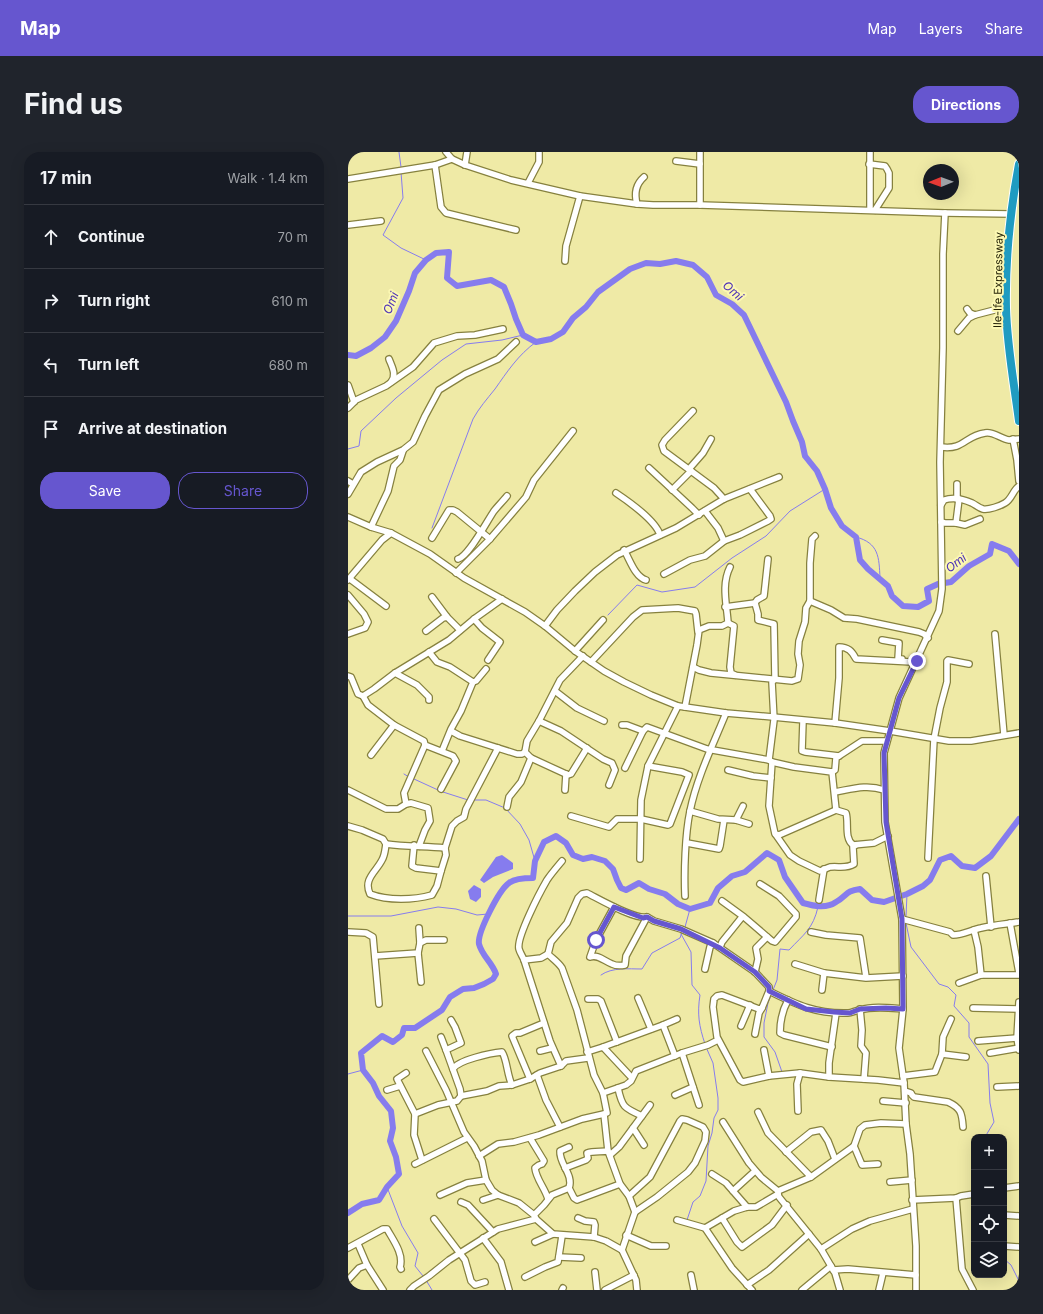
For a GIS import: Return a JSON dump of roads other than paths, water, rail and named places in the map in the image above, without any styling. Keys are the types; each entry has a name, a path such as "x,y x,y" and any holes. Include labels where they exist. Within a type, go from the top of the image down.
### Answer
{"highway":[{"name":"Ile-Ife Expressway","path":"1019,164 1011,214 1007,260 1006,308 1011,366 1019,421"}],"street":[{"path":"446,152 452,159 497,176 580,196 637,204 1011,214"},
{"path":"465,165 467,152"},
{"path":"528,183 539,162 539,152"},
{"path":"700,152 700,205"},
{"path":"870,152 869,164 872,210"},
{"path":"348,179 434,165 452,159"},
{"path":"676,161 700,164"},
{"path":"869,164 884,166 889,173 889,188 872,210"},
{"path":"434,165 442,206 446,213 516,230"},
{"path":"637,204 635,197 637,186 644,177"},
{"path":"565,260 566,246 580,196"},
{"path":"916,1290 916,1246 912,1200 912,1180 906,1124 905,1091 899,1048 903,1009 902,919 886,822 884,753 886,741 899,698 928,638 939,611 942,589 940,542 942,524 941,447 943,247 945,213"},
{"path":"348,225 381,221"},
{"path":"958,331 970,314 1006,308"},
{"path":"348,408 354,402 391,382 413,367 434,343 457,336 475,335 502,329"},
{"path":"348,494 351,483 364,470 403,450 413,442 439,390 465,374 498,359 516,342"},
{"path":"390,359 394,374 394,379 391,382"},
{"path":"348,385 354,402"},
{"path":"693,411 665,440 662,445 664,451 714,488 724,499"},
{"path":"456,573 490,539 526,498 534,480 573,431"},
{"path":"941,447 951,448 961,445 971,437 987,432 1008,440 1016,439 1019,481"},
{"path":"672,490 690,470 711,439"},
{"path":"371,527 388,491 394,466 400,460 403,450"},
{"path":"649,468 699,515"},
{"path":"545,626 557,610 585,582 610,559 624,550 660,535 699,515 724,499 779,477"},
{"path":"956,523 958,499 957,484"},
{"path":"941,505 946,499 958,499 970,502 980,508 988,509 1005,503 1011,498 1015,489 1019,486"},
{"path":"664,574 678,566 709,554 724,541 768,521 770,519 761,502 750,489"},
{"path":"616,493 636,507 656,527 660,535"},
{"path":"941,493 946,499"},
{"path":"458,559 465,554 482,532 494,510 507,496"},
{"path":"432,538 449,510 452,510 490,539"},
{"path":"705,511 718,528 724,541"},
{"path":"348,516 371,527 391,533 430,554 456,573 545,626 591,662 624,682 678,706 726,713 834,723 934,739 971,741 1019,733"},
{"path":"942,524 956,523 965,525 980,519"},
{"path":"386,606 349,579 382,540 391,533"},
{"path":"695,669 711,673 792,681 796,681 798,679 800,665 798,654 799,641 805,622 806,608 810,601 810,563 812,539 815,536"},
{"path":"624,550 636,573 642,579 646,580"},
{"path":"726,607 755,604 757,600 764,596 768,559"},
{"path":"728,623 726,607 726,581 730,567"},
{"path":"348,595 364,614 368,622 364,628 348,634"},
{"path":"432,597 447,617 460,630"},
{"path":"363,696 395,673 449,640 474,619 502,599"},
{"path":"810,601 831,610 844,618 857,619 919,632 928,638"},
{"path":"755,604 758,620 774,624 775,679 772,682 774,720 770,761 771,778 769,806 776,835 790,855 820,871 828,867 850,867 854,864 853,847 856,845"},
{"path":"591,662 628,622 642,610 678,608 695,611 698,636"},
{"path":"426,631 443,618 447,617"},
{"path":"474,619 482,628 500,642 488,660"},
{"path":"575,651 603,620"},
{"path":"686,707 695,669 699,630 709,626 722,626 728,623"},
{"path":"728,623 734,626 729,674"},
{"path":"995,634 1004,735"},
{"path":"882,640 899,643 898,659 908,659 906,661"},
{"path":"834,723 839,678 839,648 845,648 851,651 856,659 906,661 912,662 915,665"},
{"path":"429,652 437,662 450,667 473,682"},
{"path":"525,752 526,741 539,721 560,680 583,656"},
{"path":"928,858 934,739 947,682 947,661 969,664"},
{"path":"730,667 732,673 735,675"},
{"path":"442,751 473,682 476,681 486,669"},
{"path":"395,673 417,685 429,697 429,700"},
{"path":"348,676 351,677 358,694 363,696 368,705 394,725 421,739 424,741 425,745 454,756 456,760 442,789"},
{"path":"555,691 578,708 604,721"},
{"path":"640,859 641,800 648,766 678,706"},
{"path":"685,896 690,811 701,775 726,713"},
{"path":"539,721 561,731 603,759 612,763 615,770 609,786"},
{"path":"803,721 802,751 839,756"},
{"path":"371,755 394,725"},
{"path":"622,725 627,725 643,731"},
{"path":"625,768 643,731 647,727 665,732 706,749 712,749 794,767 832,772"},
{"path":"451,731 460,736 517,754 522,754 525,752"},
{"path":"836,810 832,772 835,770 836,758 862,741 886,741"},
{"path":"406,804 404,793 425,745"},
{"path":"386,844 382,860 368,880 368,890 370,894 391,899 405,899 432,895 437,886 440,871 446,855 445,848 452,826 464,817 466,809 498,748"},
{"path":"525,752 531,758 568,776 571,774 587,748"},
{"path":"507,807 509,797 521,782 531,758"},
{"path":"571,816 609,827 617,819 641,819 668,826 688,775 682,772 648,766"},
{"path":"728,770 753,776 771,778"},
{"path":"565,790 566,774"},
{"path":"835,792 863,786 878,787 884,790"},
{"path":"348,790 386,809 398,809 406,804 416,804 428,808 430,821 416,846 412,866 416,868 440,871"},
{"path":"736,820 743,806"},
{"path":"776,835 836,810 846,813 850,843 856,845 874,843 888,836"},
{"path":"690,811 718,819 736,820 749,824"},
{"path":"687,843 719,849 724,820"},
{"path":"348,826 362,830 382,839 386,844 408,847 416,846 445,848"},
{"path":"561,1066 552,1048 524,960 518,949 520,936 548,879 562,861"},
{"path":"819,900 824,870"},
{"path":"986,876 991,927"},
{"path":"722,901 772,942 775,942 796,917 796,914 779,896 760,884"},
{"path":"524,960 541,958 548,954 552,942 567,923 578,898 582,894 587,893 614,907 643,918 647,917 654,921 683,930 712,943 755,972 769,987 771,992 806,1009 836,1013 850,1013 860,1009 903,1009"},
{"path":"614,907 596,940 590,957 592,956 604,959 613,965 625,965 626,956 647,917"},
{"path":"720,948 722,942 742,917"},
{"path":"902,919 950,932 953,935 1019,922"},
{"path":"959,983 981,975 1019,974 1017,953 1010,923"},
{"path":"420,928 418,953 421,982"},
{"path":"974,930 978,947 981,975"},
{"path":"348,932 366,933 373,937 379,1004"},
{"path":"811,932 860,938 866,977"},
{"path":"755,972 758,959 756,948 767,937"},
{"path":"420,943 426,940 444,940"},
{"path":"705,969 712,943"},
{"path":"375,956 418,953"},
{"path":"548,954 553,960 558,962 562,968 577,1010 594,1075 603,1093 607,1113 604,1114 609,1153 620,1184 629,1196 635,1212"},
{"path":"795,964 824,973 866,977 903,976"},
{"path":"822,990 824,973"},
{"path":"755,1034 759,1014 771,992"},
{"path":"762,1008 759,1009 722,995 717,996 714,999 713,1007 718,1040 740,1080 743,1082 769,1076 800,1073 904,1083"},
{"path":"638,998 651,1029"},
{"path":"588,999 601,1000 617,1042"},
{"path":"788,1000 783,1009 780,1021 780,1033 832,1047"},
{"path":"990,1054 1019,1049 1017,1038 1019,1002"},
{"path":"741,1026 750,1005"},
{"path":"973,1008 1019,1009"},
{"path":"860,1009 862,1030 861,1046 866,1053 864,1079"},
{"path":"830,1077 829,1063 836,1013"},
{"path":"415,1114 438,1105 458,1101 461,1096 487,1091 499,1086 512,1085 530,1079 561,1066 566,1061 588,1055 603,1047 676,1019"},
{"path":"903,1076 935,1072 942,1054 944,1037 951,1019"},
{"path":"446,1050 460,1044 455,1027 451,1020"},
{"path":"530,1079 512,1036 516,1033 520,1033 544,1023"},
{"path":"663,1025 675,1056"},
{"path":"441,1037 461,1096"},
{"path":"978,1042 1017,1038"},
{"path":"603,1093 626,1085 636,1071 682,1053 706,1046 718,1040"},
{"path":"603,1047 632,1078"},
{"path":"540,1051 552,1048"},
{"path":"426,1050 467,1138 474,1146 482,1161 486,1180 492,1190 498,1195 519,1203 553,1234 562,1236 594,1237 606,1241 622,1250 636,1280 637,1290"},
{"path":"724,1050 731,1050"},
{"path":"764,1050 769,1076"},
{"path":"453,1069 457,1064 487,1054 502,1052 504,1054 508,1076 512,1085"},
{"path":"682,1053 699,1105"},
{"path":"942,1054 966,1057"},
{"path":"406,1073 397,1079 415,1114 414,1136 422,1160"},
{"path":"798,1111 797,1084 800,1073"},
{"path":"537,1075 546,1100 560,1127"},
{"path":"387,1090 400,1086"},
{"path":"997,1087 1019,1086"},
{"path":"675,1095 693,1087"},
{"path":"618,1088 621,1101 627,1110 642,1116"},
{"path":"905,1091 911,1093 914,1097 953,1104 962,1113 963,1127"},
{"path":"883,1101 906,1103"},
{"path":"565,1168 586,1160 588,1158 587,1153 609,1153 620,1147 650,1105"},
{"path":"758,1112 768,1133 811,1177"},
{"path":"479,1156 498,1144 530,1138 550,1132 582,1119 604,1114"},
{"path":"622,1250 635,1212 657,1197 688,1172 695,1163 705,1141 706,1132 703,1127 687,1120 680,1121 650,1177 629,1196"},
{"path":"723,1122 755,1171 778,1193 820,1248 832,1268 840,1290"},
{"path":"705,1228 734,1211 747,1207 756,1207 778,1193 811,1177 854,1146 860,1129 865,1125 881,1123 906,1124"},
{"path":"633,1128 644,1145"},
{"path":"786,1152 811,1132 821,1130 828,1141 835,1159"},
{"path":"415,1164 467,1138"},
{"path":"530,1138 544,1161 535,1168 538,1178 546,1190 548,1199"},
{"path":"854,1146 862,1165 878,1164"},
{"path":"570,1147 560,1151 560,1155 570,1180 569,1188 574,1198 581,1200 620,1184"},
{"path":"733,1191 755,1171"},
{"path":"712,1174 726,1183 747,1207"},
{"path":"440,1195 467,1182 486,1180"},
{"path":"890,1182 912,1180"},
{"path":"1007,1188 1019,1186"},
{"path":"410,1290 449,1260 498,1229 535,1217 552,1195 569,1188"},
{"path":"912,1200 956,1198 971,1194"},
{"path":"482,1200 498,1195"},
{"path":"956,1198 962,1269 973,1290"},
{"path":"461,1202 468,1205 493,1232"},
{"path":"722,1218 737,1242 742,1247 772,1225 787,1205"},
{"path":"820,1248 852,1229 870,1221 913,1209"},
{"path":"1007,1214 1019,1216"},
{"path":"578,1218 585,1221 594,1222 594,1237"},
{"path":"434,1219 465,1260 471,1281 475,1285 485,1282"},
{"path":"677,1220 705,1228 720,1251 752,1290"},
{"path":"348,1248 358,1244 383,1229 387,1229 398,1248 402,1261 400,1267 401,1269"},
{"path":"535,1242 553,1234"},
{"path":"747,1285 769,1270 809,1234"},
{"path":"626,1235 651,1246 666,1246"},
{"path":"525,1276 558,1262 562,1236"},
{"path":"483,1238 501,1262 509,1290"},
{"path":"358,1244 367,1265 383,1290"},
{"path":"1007,1246 1019,1247"},
{"path":"559,1257 581,1258"},
{"path":"348,1280 359,1268 367,1265"},
{"path":"802,1290 832,1268 848,1268 883,1273 916,1275"},
{"path":"595,1272 597,1290"},
{"path":"879,1290 883,1273"},
{"path":"605,1290 634,1275"},
{"path":"691,1275 694,1290"}],"waterway":[{"path":"399,152 401,167"},
{"path":"401,172 403,198 383,235 401,248 426,260"},
{"name":"Omi","path":"348,355 356,356 371,348 385,337 396,321 415,273 426,260 436,253 449,252 447,278 457,286 491,280 504,287 523,335 536,342 551,339 563,332 573,318 586,307 598,292 630,269 646,263 660,264 676,261 693,265 707,277 716,295 732,304 744,315 786,402 802,442 805,456 817,471 831,508 842,526 856,537 860,560 888,586 892,596 903,606 918,607 929,601 927,589 938,584 951,582 969,566 990,554 992,544 1009,551 1019,564"},
{"path":"348,449 359,446 361,431 396,398 442,360 466,344 502,340 523,335"},
{"path":"432,528 473,419 480,407 513,364 536,342"},
{"path":"608,615 637,585 662,592 695,587 732,558 766,536 790,511 825,489"},
{"path":"856,537 869,543 876,552 878,557 880,578"},
{"path":"404,774 409,777"},
{"path":"414,779 438,790"},
{"path":"443,792 468,800"},
{"path":"474,800 486,800 505,808 520,824 529,840 535,861"},
{"path":"348,1213 362,1204 379,1200 387,1187 399,1174 396,1157 390,1141 393,1128 391,1111 379,1096 373,1083 363,1070 361,1053 382,1036 393,1042 402,1035 404,1028 415,1028 442,1010 450,997 463,989 474,988 493,979 496,974 480,948 479,939 481,931 495,902 505,887 514,881 533,878 535,861 544,842 556,836 566,843 573,855 583,859 592,857 605,861 613,869 621,888 626,890 639,883 649,889 665,894 678,904 690,909 710,903 718,888 732,876 745,872 767,853 779,860 785,877 803,903 816,906 828,906 840,900 849,892 860,889 872,900 884,902 907,894 923,886 930,880 940,860 951,856 962,866 975,868 991,856 1019,819"},
{"path":"906,917 907,894"},
{"path":"348,916 391,916 438,907 456,909 477,915 488,914"},
{"path":"773,990 777,980 780,949 789,950 803,935 811,926 818,907"},
{"path":"685,927 690,909"},
{"path":"906,923 911,947 939,984 948,987 956,995 954,1006 969,1023 969,1037 988,1064 990,1103 994,1122 987,1134"},
{"path":"601,975 605,972 615,970 642,969 652,953 680,938 682,932"},
{"path":"681,934 691,952 692,985 700,995 699,1020 705,1044"},
{"path":"771,995 764,1023 764,1037 775,1052 782,1072"},
{"path":"687,1220 693,1202 700,1196 706,1181 708,1146 714,1118 718,1110 718,1098 713,1063 706,1047"},
{"path":"348,1074 363,1070"},
{"path":"387,1187 402,1226 418,1253 415,1266 423,1276"},
{"path":"1007,1262 1011,1265 1019,1281"},
{"path":"426,1280 432,1290"}]}
